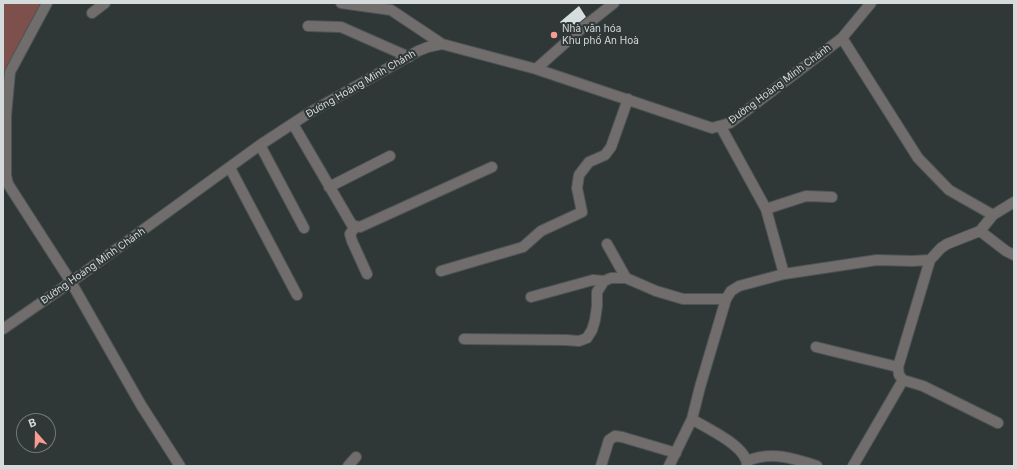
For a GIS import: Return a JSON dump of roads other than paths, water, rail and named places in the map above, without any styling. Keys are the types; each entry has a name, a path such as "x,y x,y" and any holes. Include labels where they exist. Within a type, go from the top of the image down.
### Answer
{"street":[{"path":"47,3 7,74 6,175 8,184 71,282 141,405 180,466"},
{"path":"92,14 105,3"},
{"path":"341,3 389,6 442,44"},
{"path":"536,69 580,29 614,3"},
{"name":"Đường Hoàng Minh Chánh","path":"3,329 71,282 260,145 292,124 423,49 442,44 536,69 712,128 730,124 842,38 871,3"},
{"path":"308,26 341,27 408,57"},
{"path":"842,38 918,158 949,190 993,215"},
{"path":"441,271 523,247 540,231 582,212 577,188 580,175 589,162 605,155 611,147 628,99"},
{"path":"292,124 352,225 355,227 360,227 492,167"},
{"path":"721,127 766,208 784,274"},
{"path":"260,145 304,228"},
{"path":"329,187 390,156"},
{"path":"230,168 297,296"},
{"path":"766,208 806,196 832,198"},
{"path":"998,423 923,386 903,380 899,375 898,367 930,260 947,244 980,230 993,215 1014,202"},
{"path":"355,227 350,234 367,274"},
{"path":"980,230 1006,251 1014,255"},
{"path":"607,244 626,278"},
{"path":"668,466 676,453 692,419 700,386 726,299 731,291 739,286 784,274 877,260 930,260"},
{"path":"531,298 593,280 604,281 611,278 626,278 656,291 683,299 726,299"},
{"path":"464,339 579,341 587,338 592,330 595,320 597,292 604,281"},
{"path":"816,347 898,367"},
{"path":"853,466 903,380"},
{"path":"692,419 734,445 739,449 747,463 758,457 767,455 801,460 817,466"},
{"path":"601,466 609,440 615,436 676,453"},
{"path":"348,466 356,457"}],"place":[{"name":"Nhà văn hóa Khu phố An Hoà","path":"554,35"}]}
